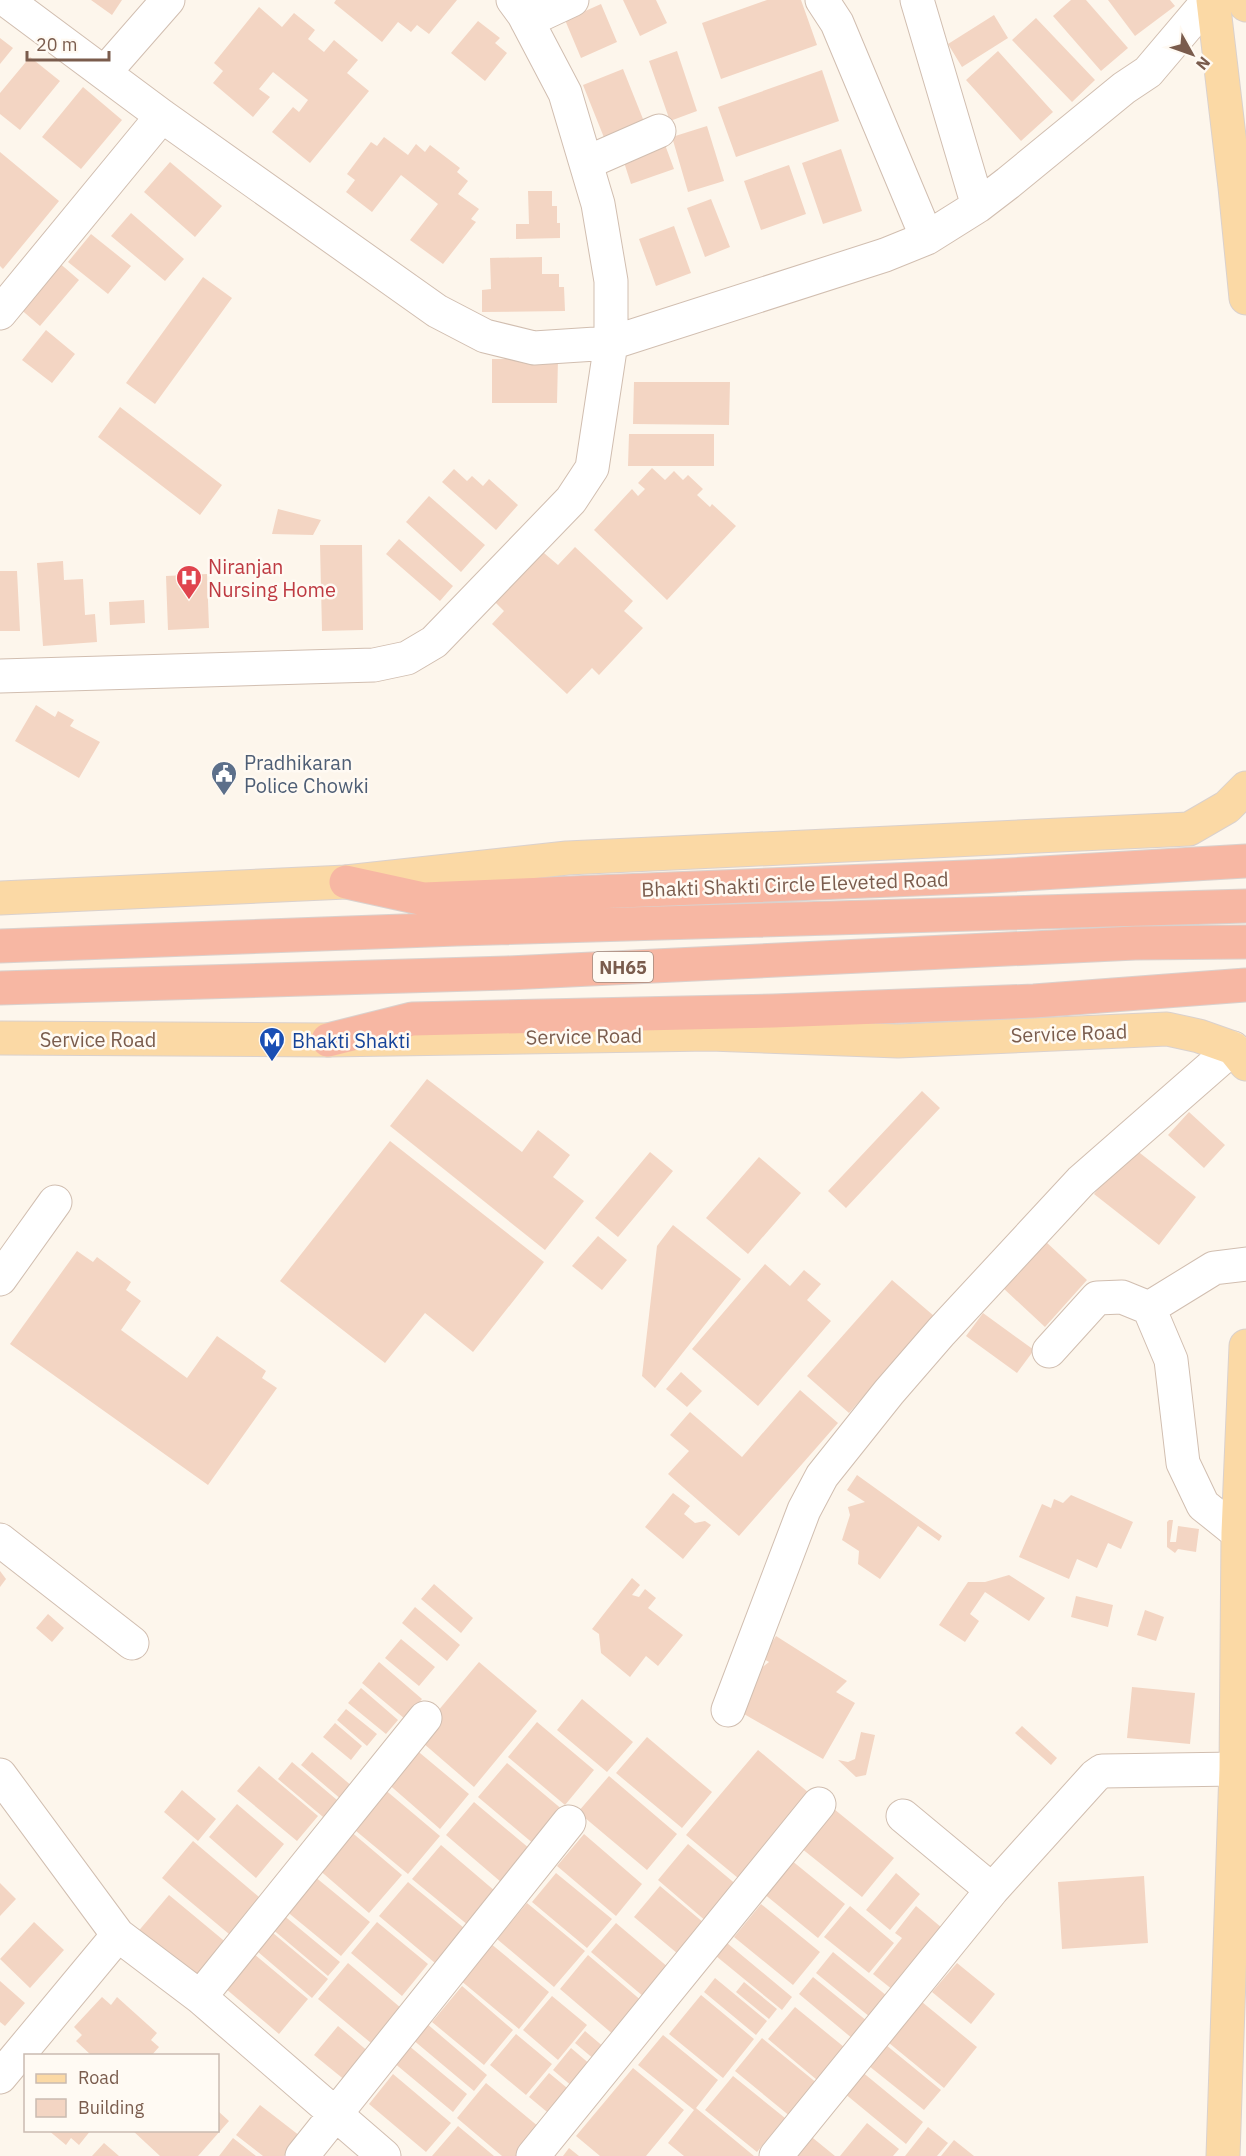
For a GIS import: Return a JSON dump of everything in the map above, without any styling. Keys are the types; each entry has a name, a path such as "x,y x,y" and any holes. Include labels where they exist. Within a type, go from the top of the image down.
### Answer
{"highway":[{"name":"Bhakti Shakti Circle Eleveted Road","path":"346,882 424,899 991,876 1246,861"},
{"name":"NH65","path":"0,946 468,928 1246,906"},
{"name":"NH65","path":"0,988 507,973 1135,944 1246,942"},
{"path":"328,1040 412,1019 773,1011 975,1003 1246,986"}],"main road":[{"path":"1211,0 1235,187 1246,298"},
{"path":"1245,0 1246,4"},
{"path":"0,898 346,882 567,858 1189,829 1227,807 1246,788"},
{"name":"Service Road","path":"0,1038 328,1040 710,1034 898,1041 1167,1029 1199,1036 1239,1056"},
{"path":"1223,2156 1236,1769 1238,1533 1246,1346"}],"street":[{"path":"6,0 162,116 437,311 485,336 534,348 611,343 885,255 927,238 978,206 1124,88 1148,72 1211,0"},
{"path":"105,72 168,0"},
{"path":"0,676 374,665 407,658 434,642 571,500 592,468 611,343 611,281 598,204 565,93 520,10 572,0"},
{"path":"822,0 837,23 927,238"},
{"path":"918,0 978,206"},
{"path":"0,313 162,116"},
{"path":"586,163 659,131"},
{"path":"728,1710 800,1520 822,1476 889,1392 941,1332 1081,1181 1239,1056"},
{"path":"0,1279 55,1202"},
{"path":"1149,1308 1214,1268 1246,1264"},
{"path":"1049,1351 1097,1298 1122,1297 1149,1308 1171,1360 1182,1463 1203,1505 1238,1533"},
{"path":"0,1540 132,1643"},
{"path":"200,1997 425,1718"},
{"path":"776,2156 992,1890 1095,1776 1102,1771 1236,1769"},
{"path":"0,1775 118,1935 200,1997 384,2156"},
{"path":"533,2156 819,1804"},
{"path":"903,1816 992,1890"},
{"path":"302,2156 569,1822"},
{"path":"0,2078 118,1935"}],"building":[{"path":"91,0 122,0 112,15"},
{"path":"336,0 457,0 429,34 417,25 411,32 398,22 382,42 334,3"},
{"path":"623,0 656,0 667,23 640,36"},
{"path":"767,0 801,0 817,45 721,79 702,23"},
{"path":"1071,0 1086,0 1128,48 1101,71 1053,16"},
{"path":"1108,0 1170,0 1175,6 1135,36"},
{"path":"601,4 617,42 581,58 565,20"},
{"path":"259,7 282,27 294,13 315,30 308,39 324,52 334,40 358,60 347,73 369,91 310,163 272,132 293,107 299,112 308,100 273,72 259,89 270,97 253,117 213,83 223,71 214,63"},
{"path":"994,15 1008,38 962,67 948,44"},
{"path":"1036,18 1095,80 1072,102 1012,40"},
{"path":"478,21 500,38 495,43 507,53 485,81 451,53"},
{"path":"0,38 13,48 0,64"},
{"path":"677,51 697,111 670,121 649,61"},
{"path":"998,51 1053,112 1021,141 966,80"},
{"path":"30,57 60,81 20,130 0,114 0,93"},
{"path":"623,69 645,124 605,140 583,85"},
{"path":"822,70 839,121 736,157 718,107"},
{"path":"83,87 122,120 81,169 42,137"},
{"path":"707,126 724,181 688,192 672,137"},
{"path":"384,137 408,155 416,144 425,152 430,145 460,168 457,172 468,181 458,194 479,209 471,219 476,222 443,264 410,240 438,204 401,175 372,212 346,192 355,180 347,174 371,142 377,146"},
{"path":"664,142 674,169 631,184 622,156"},
{"path":"841,149 862,211 823,224 802,163"},
{"path":"0,152 59,201 3,269 0,266"},
{"path":"170,162 222,206 195,237 144,192"},
{"path":"789,165 806,214 761,230 744,181"},
{"path":"528,191 552,191 552,206 557,206 557,223 560,223 560,238 516,239 516,224 529,224"},
{"path":"711,199 730,247 705,257 687,208"},
{"path":"131,213 184,259 165,281 111,236"},
{"path":"674,226 691,273 656,286 639,239"},
{"path":"91,234 131,266 108,294 68,262"},
{"path":"542,257 542,274 559,274 559,287 564,287 565,311 482,312 482,290 491,289 490,258"},
{"path":"57,261 79,280 40,326 18,307"},
{"path":"203,277 232,298 155,404 126,383"},
{"path":"46,330 75,354 52,383 22,360"},
{"path":"492,359 558,359 557,403 492,403"},
{"path":"634,382 730,382 729,425 633,424"},
{"path":"120,407 222,485 200,515 98,437"},
{"path":"629,434 714,434 714,466 628,466"},
{"path":"652,468 665,480 674,471 683,480 688,475 703,489 697,495 710,507 712,504 736,526 667,600 594,530 632,489 638,496 645,489 638,483"},
{"path":"454,469 467,481 472,476 483,486 489,479 518,505 496,530 442,482"},
{"path":"429,496 485,545 461,572 406,522"},
{"path":"278,509 321,520 313,535 272,534"},
{"path":"399,539 453,586 440,601 386,554"},
{"path":"320,545 362,545 363,630 322,631"},
{"path":"537,547 558,565 575,547 633,601 624,611 643,628 599,675 592,668 567,694 492,624 504,611 490,597"},
{"path":"63,561 64,580 83,579 85,615 95,614 97,642 43,646 37,563"},
{"path":"0,571 17,571 20,631 0,631"},
{"path":"207,574 209,628 168,630 166,576"},
{"path":"144,600 145,623 110,625 109,602"},
{"path":"36,705 55,717 58,711 74,720 70,726 100,742 79,778 15,741"},
{"path":"427,1079 522,1152 538,1130 570,1155 553,1177 584,1201 545,1250 390,1126"},
{"path":"922,1091 940,1108 846,1208 828,1191"},
{"path":"1189,1112 1225,1145 1204,1168 1168,1135"},
{"path":"390,1141 544,1262 473,1352 425,1313 385,1363 280,1281"},
{"path":"1131,1146 1196,1197 1159,1245 1094,1194"},
{"path":"650,1152 673,1171 618,1237 595,1218"},
{"path":"759,1157 801,1193 748,1254 706,1218"},
{"path":"673,1225 741,1279 655,1388 642,1376 657,1246"},
{"path":"598,1236 627,1260 602,1290 572,1266"},
{"path":"1045,1241 1087,1280 1045,1327 1002,1287"},
{"path":"77,1251 93,1262 97,1257 131,1282 126,1290 141,1301 121,1330 187,1378 217,1336 266,1371 262,1378 277,1388 208,1485 10,1344"},
{"path":"765,1264 790,1286 804,1270 821,1284 807,1300 831,1321 758,1406 692,1349"},
{"path":"892,1280 934,1316 849,1413 807,1376"},
{"path":"983,1313 1034,1350 1017,1373 966,1336"},
{"path":"681,1372 702,1391 687,1407 666,1389"},
{"path":"800,1390 838,1423 739,1536 668,1474 689,1451 670,1435 690,1412 742,1457"},
{"path":"857,1475 942,1536 939,1541 918,1526 880,1579 858,1564 859,1551 842,1540 850,1515 848,1507 865,1502 847,1490"},
{"path":"673,1493 690,1506 684,1514 695,1523 705,1521 711,1525 683,1559 645,1527"},
{"path":"1071,1495 1133,1522 1121,1549 1108,1543 1097,1568 1077,1559 1069,1579 1019,1557 1042,1504 1051,1508 1054,1499 1063,1503"},
{"path":"1173,1520 1170,1542 1176,1542 1178,1526 1199,1529 1196,1552 1178,1549 1175,1553 1167,1547 1167,1522"},
{"path":"0,1571 6,1579 0,1587"},
{"path":"1009,1575 1045,1598 1029,1621 985,1592 970,1614 979,1621 965,1642 939,1625 968,1582 985,1582"},
{"path":"632,1578 640,1585 632,1595 639,1597 645,1589 656,1598 648,1608 683,1635 658,1666 646,1656 630,1677 601,1653 599,1634 592,1629"},
{"path":"434,1584 473,1618 461,1633 421,1599"},
{"path":"1076,1596 1113,1605 1108,1627 1071,1617"},
{"path":"415,1607 460,1645 447,1661 402,1623"},
{"path":"1145,1610 1164,1617 1156,1641 1137,1635"},
{"path":"48,1614 64,1628 52,1642 36,1628"},
{"path":"776,1636 847,1681 836,1692 855,1703 823,1759 737,1710 760,1669 769,1662 762,1658"},
{"path":"401,1639 435,1667 419,1686 385,1658"},
{"path":"379,1662 422,1699 405,1719 362,1683"},
{"path":"479,1662 537,1711 474,1787 416,1737"},
{"path":"1132,1687 1195,1693 1190,1744 1127,1738"},
{"path":"361,1688 398,1720 386,1734 348,1703"},
{"path":"582,1699 633,1742 607,1772 557,1730"},
{"path":"346,1709 377,1734 367,1746 337,1720"},
{"path":"537,1722 594,1770 565,1805 508,1757"},
{"path":"335,1723 362,1746 351,1760 323,1737"},
{"path":"1022,1726 1057,1758 1051,1765 1015,1733"},
{"path":"861,1732 875,1735 866,1775 856,1777 838,1760 848,1762 855,1759"},
{"path":"647,1737 712,1792 682,1828 616,1773"},
{"path":"414,1748 469,1794 440,1829 386,1782"},
{"path":"758,1750 809,1793 738,1878 686,1835"},
{"path":"312,1752 353,1787 342,1800 301,1765"},
{"path":"292,1762 343,1805 329,1822 278,1779"},
{"path":"507,1763 564,1811 535,1845 478,1797"},
{"path":"259,1766 318,1816 297,1841 237,1791"},
{"path":"609,1776 677,1834 647,1870 578,1812"},
{"path":"383,1788 440,1836 408,1874 350,1826"},
{"path":"182,1790 216,1819 198,1841 164,1812"},
{"path":"474,1802 536,1854 508,1888 446,1835"},
{"path":"237,1804 284,1844 256,1878 209,1837"},
{"path":"834,1809 894,1858 862,1897 801,1848"},
{"path":"349,1830 402,1875 369,1913 317,1868"},
{"path":"584,1834 642,1884 616,1916 557,1866"},
{"path":"193,1841 259,1897 229,1934 162,1878"},
{"path":"688,1844 738,1886 707,1922 658,1880"},
{"path":"441,1845 502,1897 474,1930 412,1879"},
{"path":"791,1860 845,1904 818,1938 763,1893"},
{"path":"556,1873 612,1919 587,1948 532,1902"},
{"path":"896,1873 920,1894 890,1930 866,1910"},
{"path":"314,1876 370,1922 341,1956 285,1910"},
{"path":"1144,1876 1148,1943 1062,1949 1058,1882"},
{"path":"408,1882 464,1928 435,1963 379,1916"},
{"path":"0,1883 16,1899 0,1916"},
{"path":"660,1886 710,1928 684,1959 634,1917"},
{"path":"169,1895 234,1949 200,1988 136,1934"},
{"path":"527,1903 585,1951 554,1987 497,1939"},
{"path":"761,1904 820,1952 793,1985 734,1937"},
{"path":"850,1906 894,1943 869,1973 824,1937"},
{"path":"916,1906 948,1933 898,1994 873,1974 902,1938 895,1933"},
{"path":"282,1914 340,1962 328,1976 271,1928"},
{"path":"34,1922 64,1950 30,1988 0,1959"},
{"path":"377,1922 428,1964 402,1996 351,1953"},
{"path":"616,1923 669,1968 644,1997 591,1952"},
{"path":"267,1928 328,1979 312,1998 251,1946"},
{"path":"490,1943 549,1992 519,2029 460,1980"},
{"path":"727,1943 792,1997 782,2010 716,1956"},
{"path":"833,1952 887,1996 870,2017 816,1973"},
{"path":"254,1954 308,1999 279,2034 225,1988"},
{"path":"588,1955 643,2002 615,2036 560,1989"},
{"path":"348,1963 401,2008 371,2043 318,1999"},
{"path":"957,1963 995,1994 971,2024 932,1992"},
{"path":"813,1977 867,2021 853,2039 799,1994"},
{"path":"715,1978 767,2021 756,2035 704,1992"},
{"path":"0,1981 25,2003 5,2026 0,2022"},
{"path":"744,1982 777,2009 769,2019 736,1992"},
{"path":"462,1986 513,2030 484,2065 432,2022"},
{"path":"701,1995 754,2039 723,2078 669,2034"},
{"path":"552,1996 587,2025 558,2060 523,2030"},
{"path":"102,1997 111,2005 117,1997 157,2033 151,2040 159,2047 153,2054 90,2054 76,2041 82,2035 74,2027"},
{"path":"922,2002 977,2047 944,2088 889,2043"},
{"path":"795,2007 844,2047 817,2080 768,2039"},
{"path":"426,2023 487,2075 474,2091 412,2039"},
{"path":"338,2026 370,2053 346,2081 314,2055"},
{"path":"585,2031 612,2054 602,2066 575,2043"},
{"path":"516,2034 552,2064 526,2095 490,2065"},
{"path":"663,2035 718,2080 696,2108 754,2156 684,2156 668,2143 694,2110 638,2065"},
{"path":"762,2038 818,2084 791,2117 735,2071"},
{"path":"408,2045 467,2094 453,2112 393,2062"},
{"path":"886,2045 941,2090 924,2110 869,2066"},
{"path":"571,2048 598,2071 580,2093 553,2070"},
{"path":"633,2068 684,2110 646,2156 600,2156 576,2136"},
{"path":"861,2071 923,2122 906,2144 844,2093"},
{"path":"549,2073 572,2092 552,2116 529,2097"},
{"path":"393,2074 451,2123 426,2152 369,2104"},
{"path":"733,2076 785,2118 757,2152 705,2110"},
{"path":"486,2083 545,2132 525,2156 502,2156 457,2118"},
{"path":"260,2105 300,2136 284,2156 263,2156 236,2135"},
{"path":"219,2112 229,2121 198,2156 160,2156 134,2132 219,2132"},
{"path":"867,2123 899,2149 893,2156 840,2156"},
{"path":"458,2126 494,2156 432,2156"},
{"path":"928,2127 948,2143 937,2156 905,2156"},
{"path":"50,2132 89,2132 79,2145 71,2138 66,2145"},
{"path":"808,2134 835,2156 790,2156"},
{"path":"233,2138 256,2156 219,2156"},
{"path":"954,2140 974,2156 941,2156"},
{"path":"104,2143 119,2156 92,2156"},
{"path":"569,2148 579,2156 563,2156"}],"place":[{"name":"Niranjan Nursing Home","path":"189,601"},
{"name":"Pradhikaran Police Chowki","path":"224,797"},
{"name":"Bhakti Shakti","path":"272,1063"}]}
